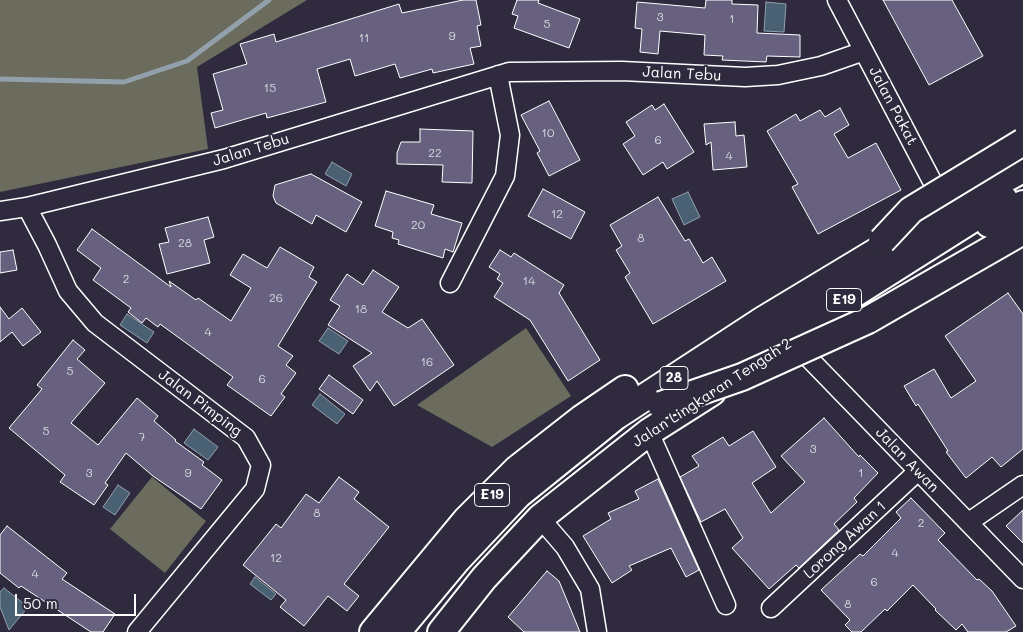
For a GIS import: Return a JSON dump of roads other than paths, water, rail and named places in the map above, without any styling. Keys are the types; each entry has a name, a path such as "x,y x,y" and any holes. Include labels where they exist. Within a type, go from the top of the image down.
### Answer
{"highway":[{"path":"882,242 911,210 1023,142"},
{"path":"661,405 742,377 868,320 1018,204 1023,160"},
{"name":"E19","path":"373,632 466,520 517,469 581,420 634,383 720,337 1023,160"},
{"name":"Jalan Lingkaran Tengah 2","path":"1018,204 1023,169"},
{"name":"Jalan Lingkaran Tengah 2","path":"397,632 458,559 518,495 616,416 763,320 904,235 948,212 1018,204"},
{"name":"Jalan Lingkaran Tengah 2","path":"450,629 484,578 540,518 649,432 792,341 1018,204"},
{"name":"E19","path":"418,632 480,557 518,516 584,459 625,427 838,304 1018,204"}],"street":[{"name":"Jalan Pakat","path":"837,0 948,212"},
{"name":"Jalan Tebu","path":"0,211 27,207 224,159 508,72 622,71 745,77 778,75 821,66 864,51"},
{"path":"450,283 505,176 510,135 498,75"},
{"name":"Jalan Pimping","path":"27,207 68,291 95,323 246,438 260,465 254,489 137,632"},
{"name":"Jalan Awan","path":"792,341 1023,579"},
{"path":"649,432 726,605"},
{"name":"Lorong Awan 1","path":"771,608 918,472"},
{"path":"969,522 1023,485"},
{"path":"540,518 565,547 590,589 597,632"}],"water":[{"path":"766,2 786,4 784,32 764,31"},
{"path":"332,162 352,174 346,186 325,174"},
{"path":"688,192 700,217 684,225 672,199"},
{"path":"127,314 154,332 147,343 120,325"},
{"path":"328,328 348,341 339,354 319,341"},
{"path":"320,394 345,414 337,424 312,405"},
{"path":"194,429 218,447 208,460 184,443"},
{"path":"118,485 130,493 115,515 103,507"},
{"path":"255,577 276,594 271,600 250,584"},
{"path":"4,588 28,607 9,630 0,607 0,592"}],"waterway":[{"path":"0,79 124,82 187,61 269,0"}]}
